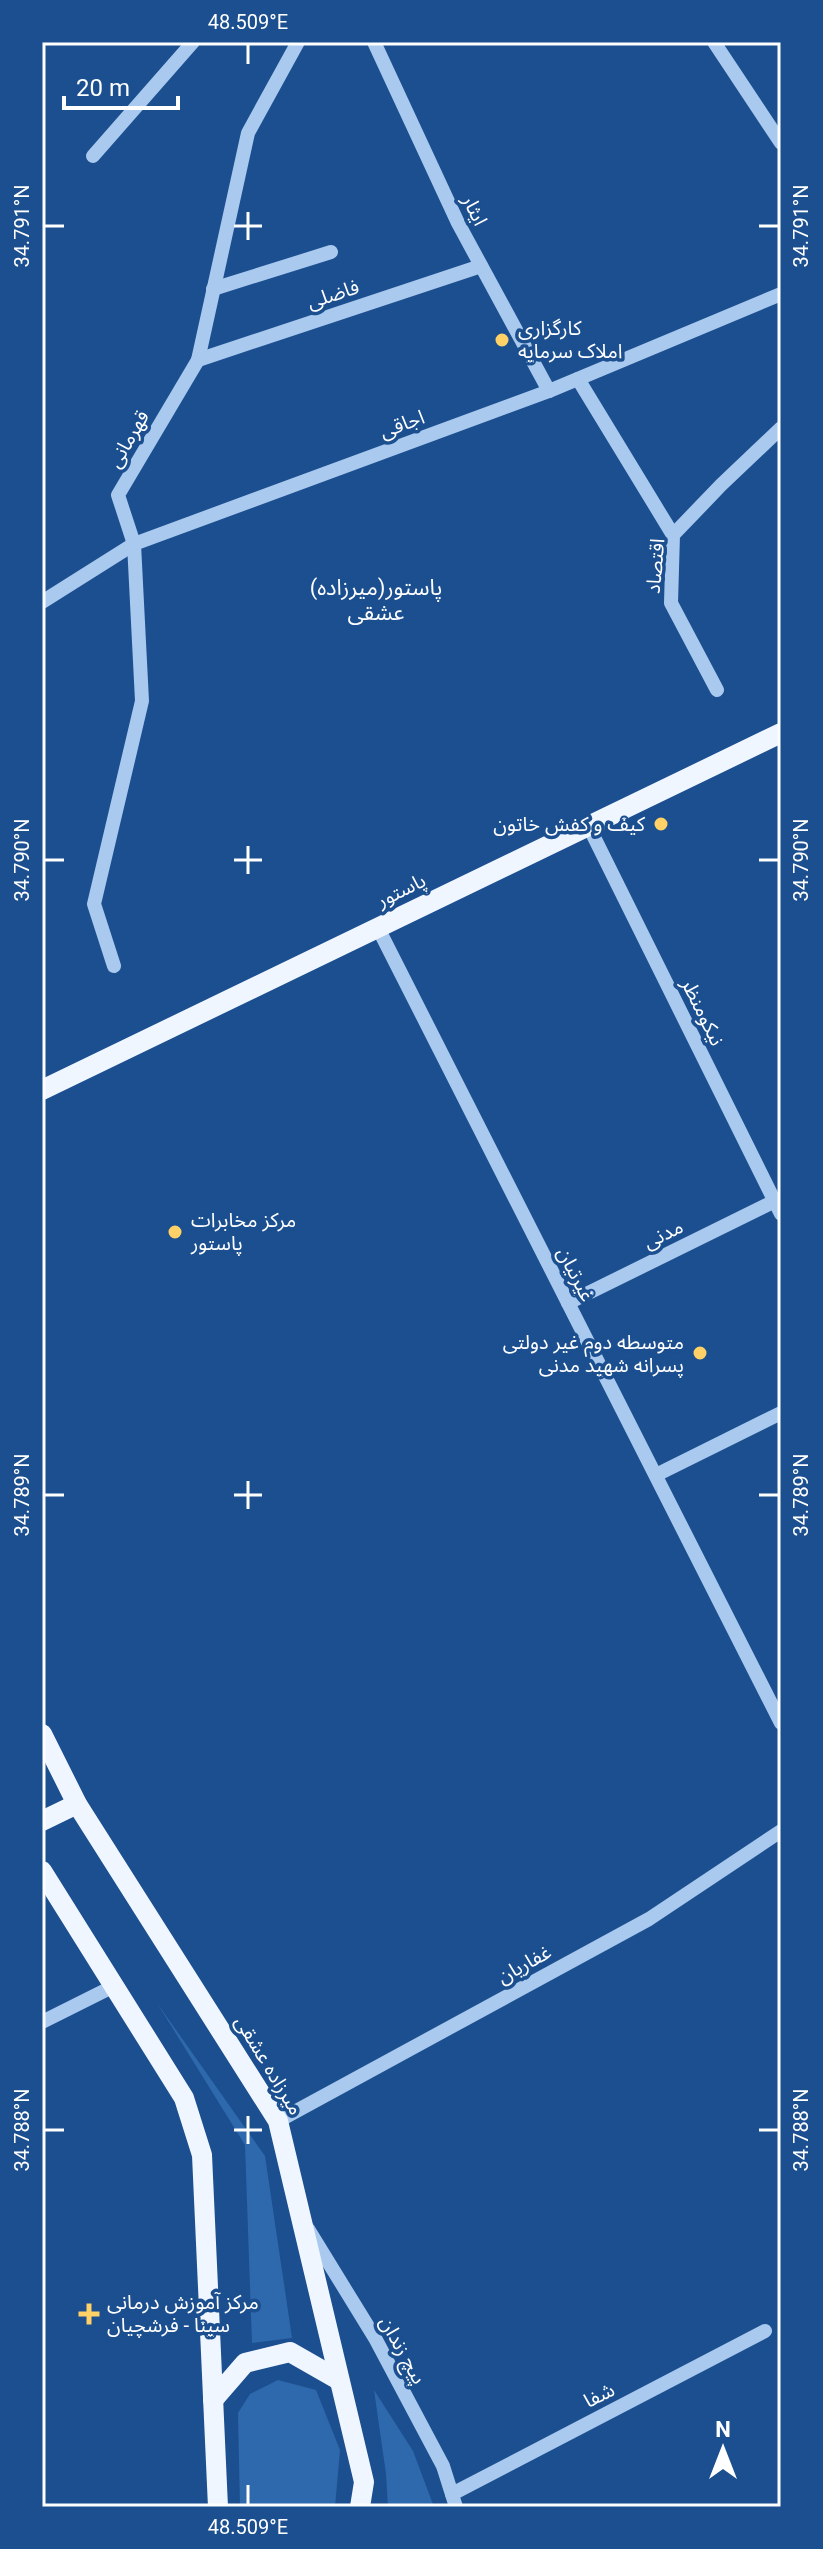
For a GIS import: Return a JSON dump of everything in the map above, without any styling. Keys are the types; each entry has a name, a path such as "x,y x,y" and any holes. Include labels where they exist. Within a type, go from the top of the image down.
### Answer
{"main road":[{"name":"پاستور","path":"42,1090 781,733"},
{"name":"میرزاده عشقی","path":"42,1734 77,1804 278,2121 364,2482 360,2507"},
{"path":"42,1821 77,1804"},
{"path":"42,1871 184,2098 202,2155 218,2507"},
{"path":"213,2400 245,2363 290,2352 339,2380"}],"street":[{"path":"93,156 193,42"},
{"name":"قهرمانی","path":"114,966 94,904 142,701 134,544 118,495 198,360 248,133 298,42"},
{"name":"ایثار","path":"374,42 458,223 549,391"},
{"path":"714,42 781,143"},
{"path":"213,289 331,252"},
{"name":"فاضلی","path":"198,360 481,266"},
{"name":"اجاقی","path":"42,602 134,544 549,391 781,294"},
{"path":"578,379 673,535"},
{"name":"اقتصاد","path":"717,690 671,603 673,535 781,428"},
{"name":"نیکومنظر","path":"589,827 778,1208"},
{"name":"غیرتیان","path":"378,928 781,1723"},
{"name":"مدنی","path":"568,1303 778,1208"},
{"path":"656,1475 781,1413"},
{"name":"غفاریان","path":"278,2121 649,1919 781,1831"},
{"path":"42,2022 114,1986"},
{"name":"پیچ زندان","path":"301,2219 375,2338 443,2466 454,2500"},
{"name":"شفا","path":"454,2500 765,2331"}],"shaded area":[{"path":"157,2003 265,2156 292,2338 252,2343 245,2145"},
{"path":"278,2380 316,2390 340,2450 335,2507 240,2507 238,2413 250,2394"},
{"path":"374,2390 413,2451 434,2507 388,2507"}],"place":[{"name":"کارگزاری املاک سرمایه","path":"502,340"},
{"name":"کیف و کفش خاتون","path":"661,824"},
{"name":"مرکز مخابرات پاستور","path":"175,1232"},
{"name":"متوسطه دوم غیر دولتی پسرانه شهید مدنی","path":"700,1353"},
{"name":"مرکز آموزش درمانی سینا - فرشچیان","path":"89,2314"}],"district":[{"name":"(پاستور(میرزاده عشقی","path":"376,600"}]}
